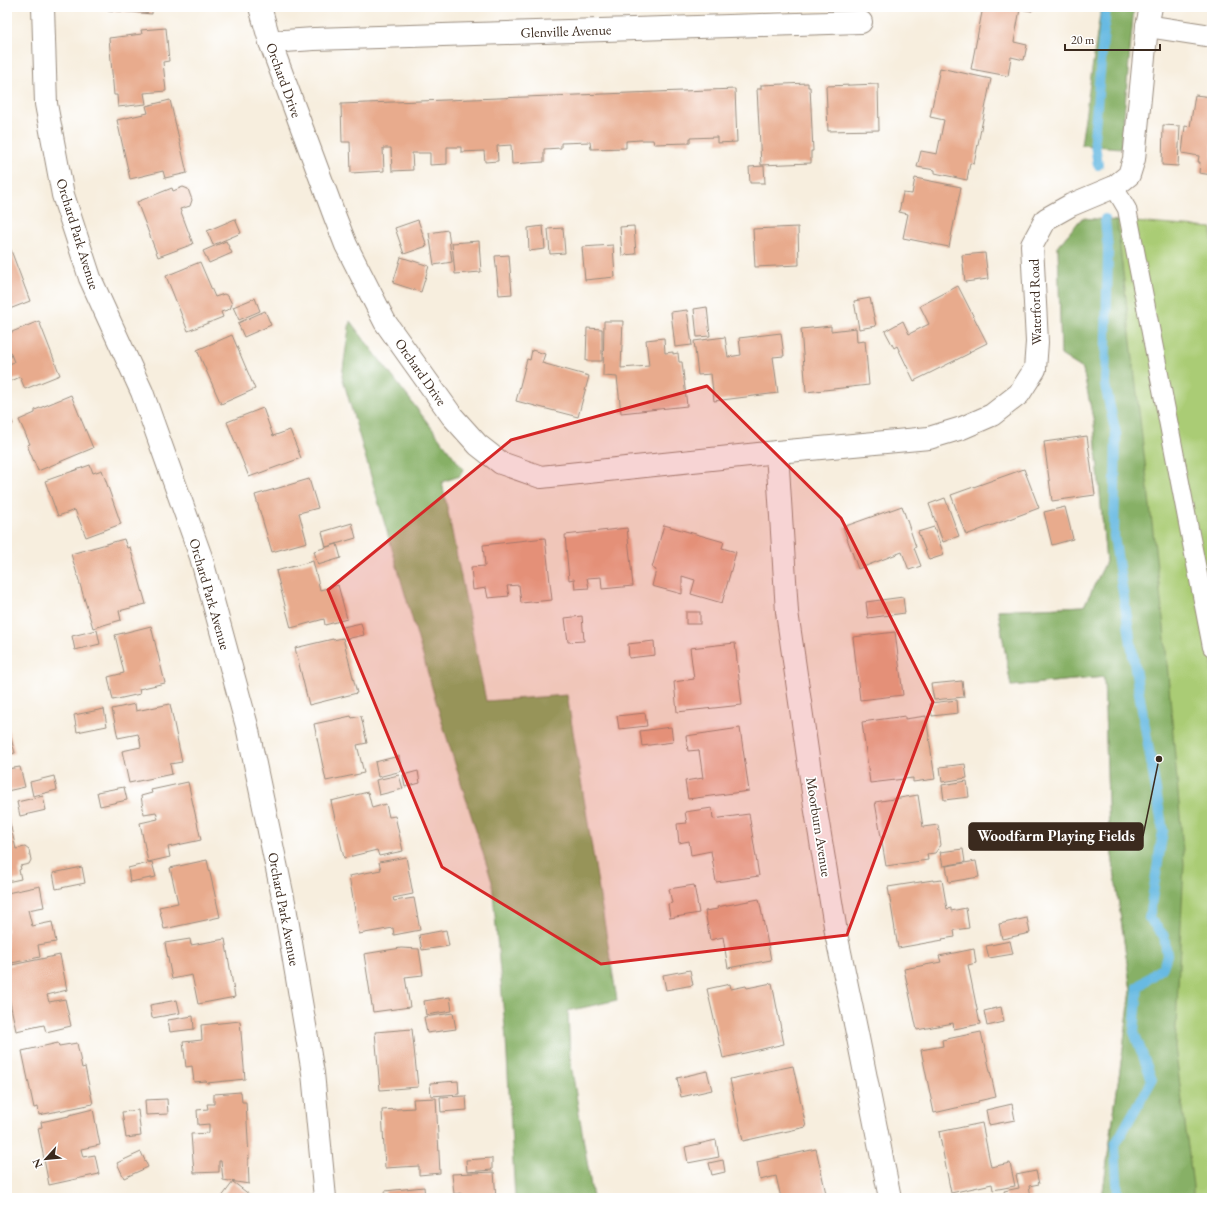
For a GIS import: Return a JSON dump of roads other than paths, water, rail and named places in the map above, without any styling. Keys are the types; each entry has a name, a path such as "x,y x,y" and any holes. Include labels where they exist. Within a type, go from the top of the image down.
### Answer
{"street":[{"name":"Orchard Park Avenue","path":"43,7 46,104 63,195 90,278 142,392 201,557 247,726 285,907 313,1072 325,1198"},
{"name":"Orchard Drive","path":"260,7 270,42 346,245 386,322 452,416 478,445 501,463 542,477 777,452"},
{"path":"1149,16 1212,36"},
{"name":"Waterford Road","path":"777,452 929,438 962,428 992,415 1019,394 1035,369 1038,342 1032,245 1046,219 1071,205 1114,187 1129,175 1134,159 1149,16"},
{"name":"Glenville Avenue","path":"270,42 322,39 861,22"},
{"name":"Moorburn Avenue","path":"777,452 788,612 814,799 837,938 890,1198"}],"lane":[{"path":"1114,187 1127,209 1212,647"}],"waterway":[{"path":"1098,165 1094,138 1106,7"},
{"path":"1105,219 1108,249 1105,385 1116,434 1114,536 1163,831 1149,918 1164,936 1167,955 1163,967 1138,987 1134,1032 1152,1080 1115,1145 1118,1198"}],"place":[{"name":"Woodfarm Playing Fields","path":"1159,759"}]}
